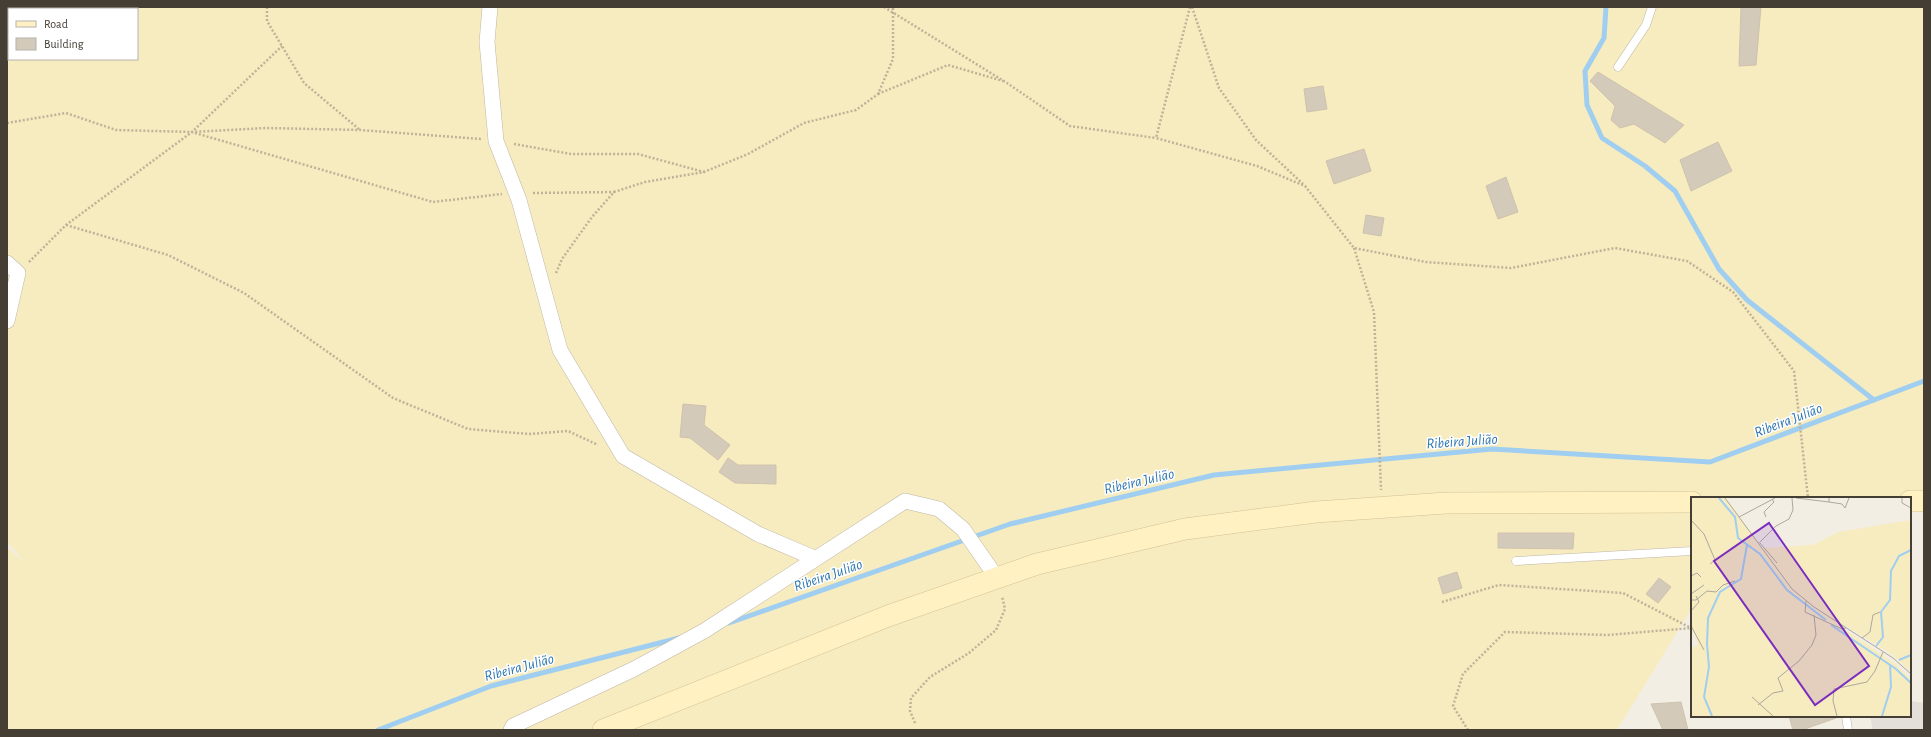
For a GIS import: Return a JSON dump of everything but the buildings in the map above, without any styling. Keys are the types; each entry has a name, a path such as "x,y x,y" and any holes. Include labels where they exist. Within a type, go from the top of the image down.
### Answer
{"main road":[{"path":"1911,501 1924,501"},
{"path":"602,730 888,616 1037,564 1185,529 1316,512 1446,503 1691,502"}],"street":[{"path":"490,7 487,42 496,141 516,193 560,350 623,456 758,534 814,558"},
{"path":"7,321 12,268"},
{"path":"511,730 513,726 634,669 704,631 814,558 904,501 939,509 962,529 997,578"}],"lane":[{"path":"1618,67 1646,25 1652,7"},
{"path":"1516,561 1691,551"},
{"path":"1846,717 1848,730"}],"path":[{"path":"267,7 267,21 304,83 360,130"},
{"path":"884,7 1007,83 1070,126 1156,138 1257,166 1305,186"},
{"path":"878,94 893,59 893,7"},
{"path":"1156,138 1191,7"},
{"path":"1191,7 1219,88 1256,140 1305,186 1354,248 1374,312 1381,508"},
{"path":"12,268 66,225 192,132 282,46"},
{"path":"192,132 433,202 516,193 614,192 645,182 704,172 748,154 804,123 856,110 878,94 948,65 1007,83"},
{"path":"7,122 66,113 116,130 192,132 266,128 360,130 496,141 571,154 638,154 704,172"},
{"path":"545,300 562,259 592,217 614,192"},
{"path":"66,225 168,255 244,293 393,398 468,429 529,434 568,431 623,456"},
{"path":"1354,248 1426,262 1511,268 1615,248 1687,261 1733,292 1794,371 1808,497"},
{"path":"915,723 910,711 911,698 930,677 969,653 996,630 1005,609 997,578"},
{"path":"1442,602 1499,585 1623,594 1691,628"},
{"path":"1468,730 1453,706 1463,674 1505,632 1608,635 1691,628"}],"shaded area":[{"path":"1911,701 1924,703 1924,730 1873,730 1870,717 1911,717"}],"sand":[{"path":"7,7 1924,7 1924,512 1911,512 1911,497 1691,497 1691,610 1617,730 7,730 7,547 26,563 7,542"}],"waterway":[{"path":"1606,7 1604,38 1585,71 1587,105 1602,138 1645,166 1675,191 1719,269 1747,300 1874,400"},
{"name":"Ribeira Julião","path":"729,623 1010,524 1214,475 1492,449 1710,462 1924,381"},
{"name":"Ribeira Julião","path":"378,730 491,686 679,638"}]}
